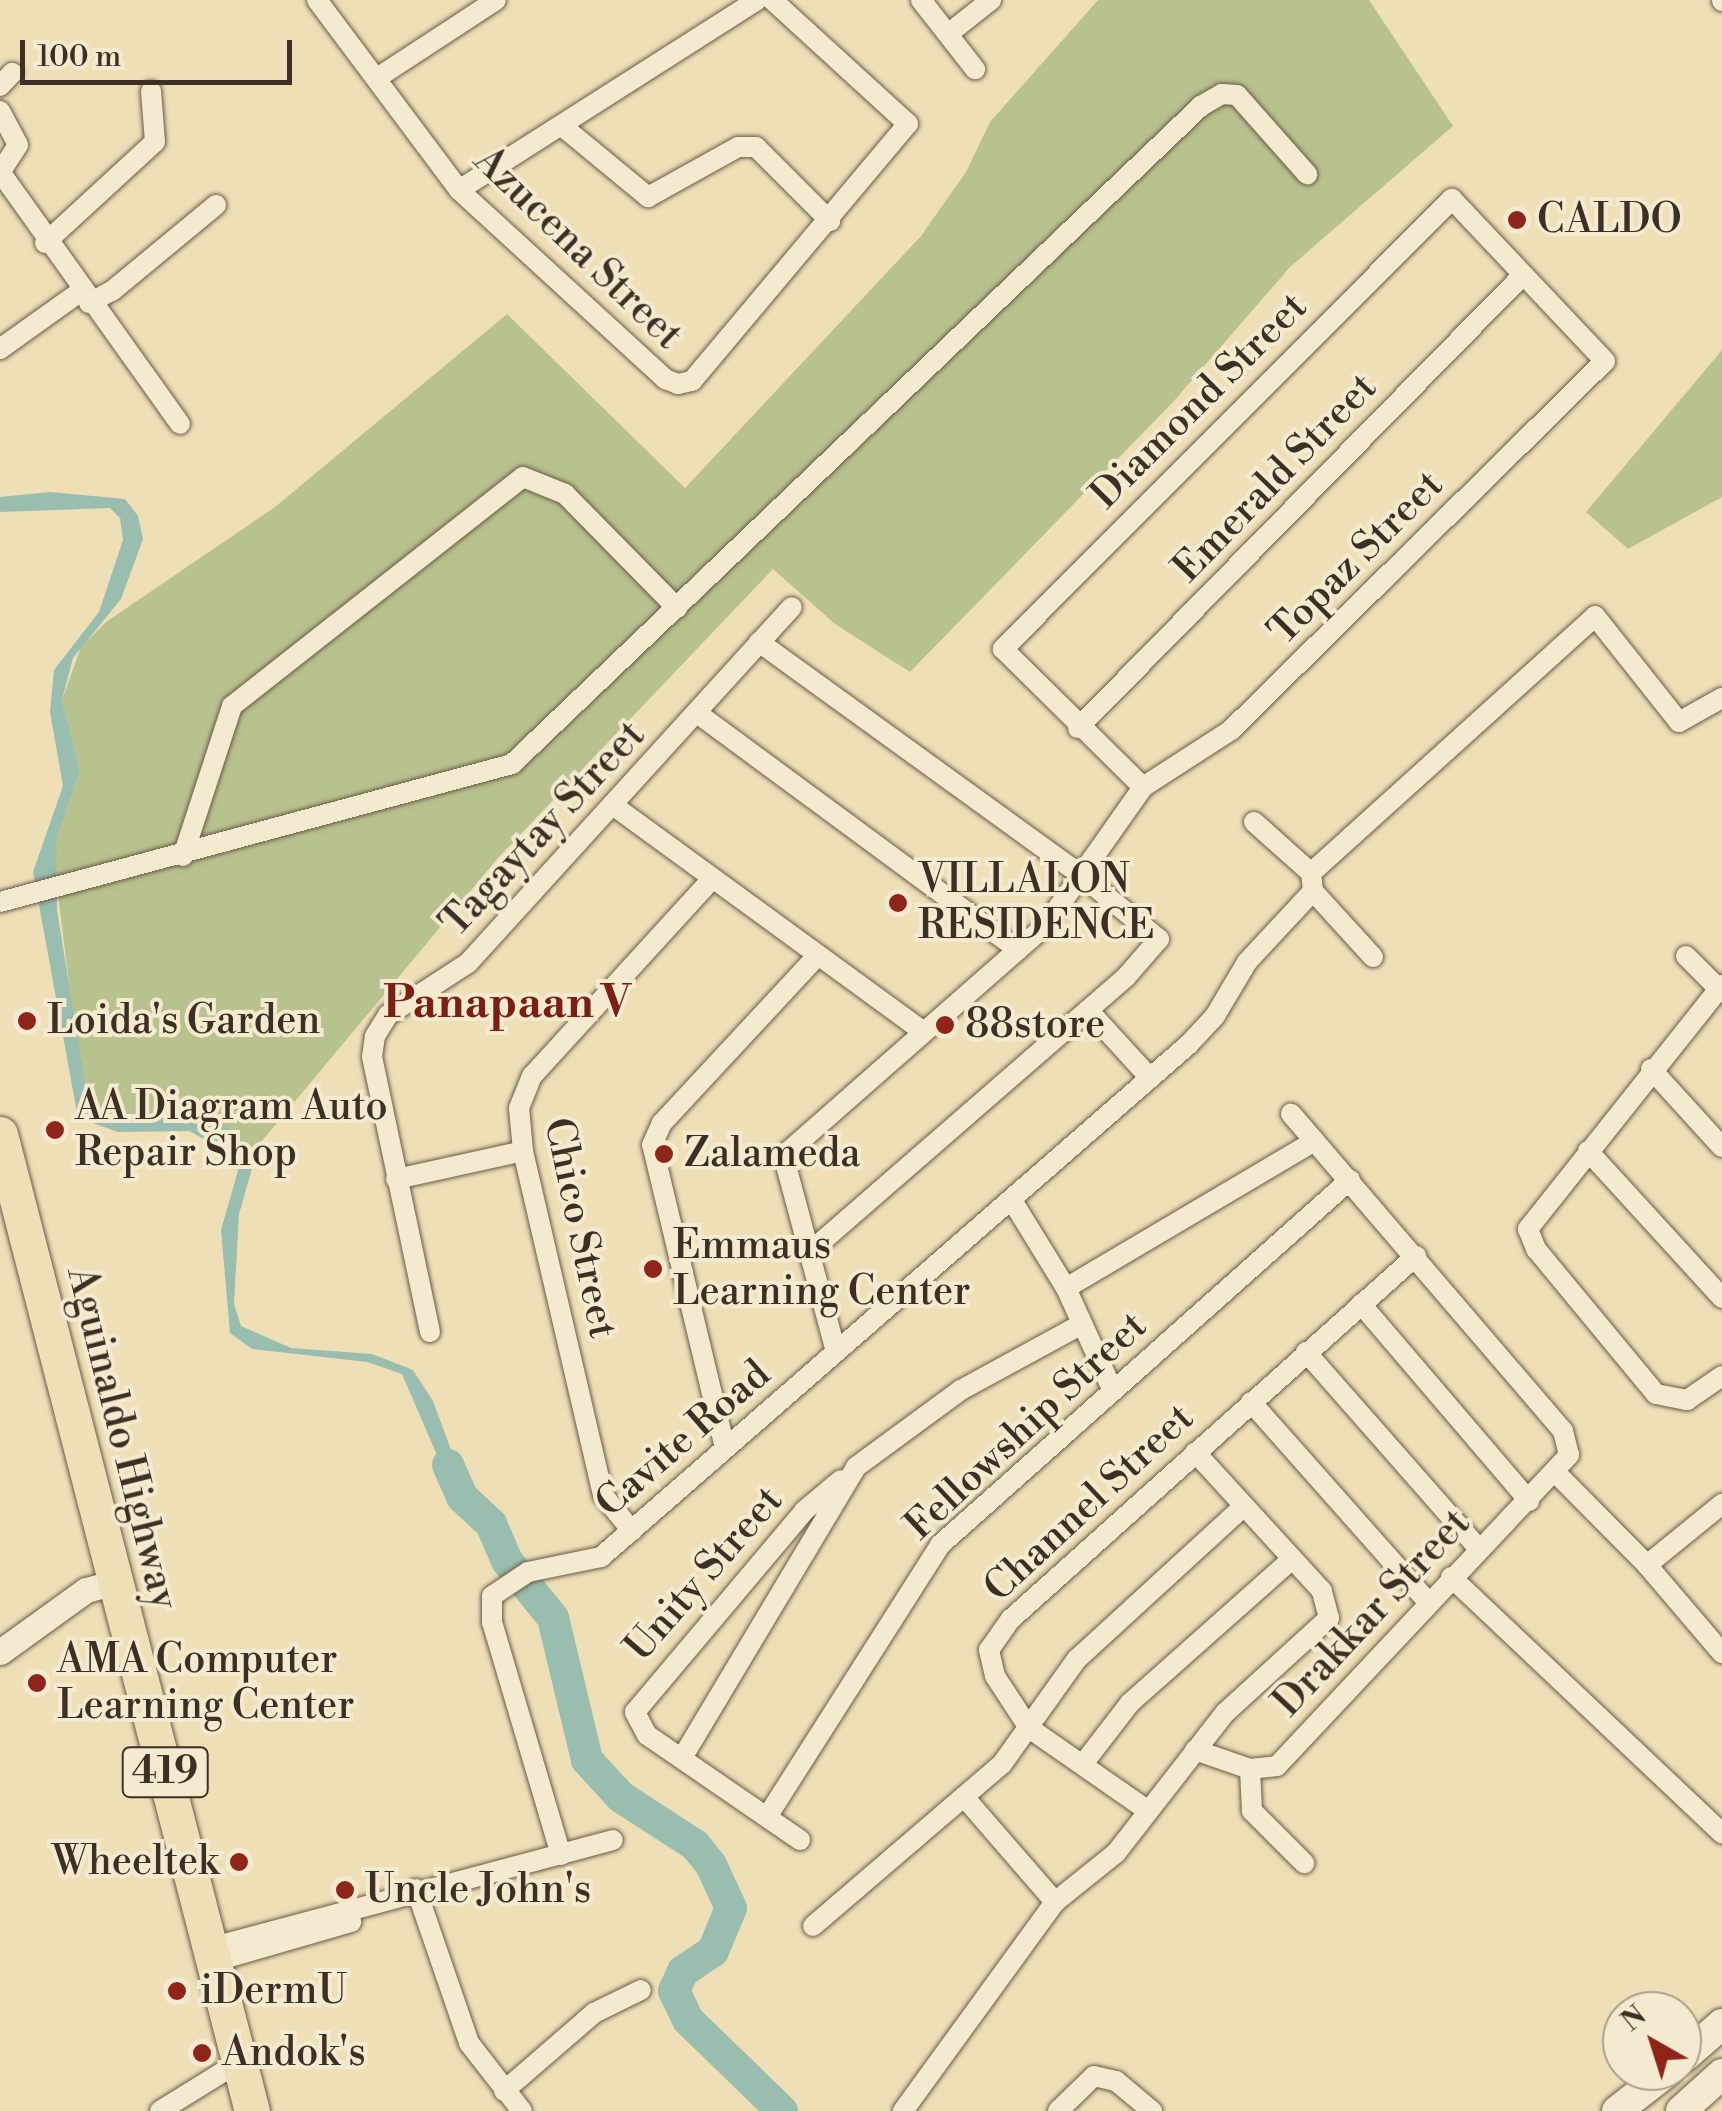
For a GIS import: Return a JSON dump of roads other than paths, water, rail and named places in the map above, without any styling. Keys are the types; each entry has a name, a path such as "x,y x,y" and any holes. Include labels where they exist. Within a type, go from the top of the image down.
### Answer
{"highway":[{"name":"Aguinaldo Highway","path":"0,1134 252,2111"}],"main road":[{"path":"1702,2042 1722,2024"},
{"path":"1682,2111 1722,2074"},
{"path":"1617,2111 1642,2091"}],"street":[{"name":"Azucena Street","path":"318,0 459,190 664,379 692,381 830,221"},
{"path":"377,78 496,0"},
{"path":"459,190 757,0"},
{"path":"562,126 648,197 738,147 756,147 830,221 908,124 772,0"},
{"path":"920,0 975,68"},
{"path":"948,34 990,0"},
{"path":"45,242 155,142 151,91"},
{"path":"2,902 512,764 1201,106 1222,94 1237,95 1306,174"},
{"path":"0,111 18,145 0,173 84,297 180,424"},
{"name":"Diamond Street","path":"1078,728 1004,657 1008,640 1452,199 1521,277"},
{"path":"0,349 84,297 112,291 216,206"},
{"name":"Topaz Street","path":"808,1253 787,1170 789,1151 920,1030 1018,950 1057,911 1077,872 1142,787 1231,730 1605,361 1521,277"},
{"name":"Emerald Street","path":"1078,728 1521,277"},
{"path":"183,856 232,706 523,477 565,494 678,608"},
{"name":"Tagaytay Street","path":"430,1332 372,1057 375,1036 388,1015 468,963 792,607"},
{"name":"Cavite Road","path":"561,1855 488,1607 508,1583 528,1572 592,1562 1013,1202 1215,1016 1246,962 1312,882 1595,616 1679,722 1722,698"},
{"path":"759,642 1077,872 1159,939 1088,1010 808,1253 836,1352"},
{"path":"697,713 1018,950"},
{"path":"1078,728 1142,787"},
{"path":"614,806 920,1030"},
{"path":"1254,822 1312,882 1373,958"},
{"name":"Chico Street","path":"632,1530 603,1495 523,1150 519,1108 532,1076 712,880"},
{"path":"725,1448 652,1144 662,1123 818,955"},
{"path":"1686,956 1721,989 1532,1219 1529,1238 1665,1401 1687,1400 1722,1376"},
{"path":"1088,1010 1150,1078"},
{"path":"1652,1069 1722,1147"},
{"path":"1292,1114 1416,1256"},
{"path":"1066,1288 1316,1141"},
{"path":"396,1179 523,1150"},
{"path":"1588,1151 1722,1298"},
{"name":"Fellowship Street","path":"767,1817 924,1564 1350,1180"},
{"path":"1013,1202 1066,1288 1113,1391"},
{"name":"Channel Street","path":"1147,1810 1029,1728 995,1676 989,1650 1012,1618 1416,1256"},
{"name":"Drakkar Street","path":"1250,1769 1277,1766 1451,1577 1556,1474 1570,1443 1416,1256"},
{"path":"1361,1304 1529,1501"},
{"path":"682,1758 856,1467 961,1390 1082,1324"},
{"path":"1306,1352 1479,1549"},
{"path":"1251,1402 1428,1602"},
{"path":"903,2111 1054,1902 1116,1853 1225,1712 1328,1618 1329,1600 1195,1452"},
{"name":"Unity Street","path":"800,1840 639,1724 640,1700 804,1511 856,1467"},
{"path":"1556,1474 1647,1564 1722,1654"},
{"path":"1647,1564 1722,1504"},
{"path":"812,1926 964,1798 1029,1728 1077,1659 1244,1506"},
{"path":"1083,1764 1130,1703 1292,1560"},
{"path":"1451,1577 1722,1833"},
{"path":"0,1652 86,1590 115,1582"},
{"path":"1195,1750 1250,1769 1252,1811 1304,1863"},
{"path":"964,1798 1054,1902"},
{"path":"212,1955 612,1840"},
{"path":"418,1896 468,2044 522,2111"},
{"path":"504,2091 594,2013 641,1990"},
{"path":"160,2111 240,2062"},
{"path":"1058,2111 1094,2076 1116,2082 1152,2111"}],"waterway":[{"path":"448,1465 462,1497 491,1524 507,1561 553,1618 587,1760 621,1797 695,1845 711,1865 731,1908 713,1951 683,1971 674,1991 688,2020 782,2111"}],"place":[{"name":"CALDO","path":"1517,220"},
{"name":"VILLALON RESIDENCE","path":"898,903"},
{"name":"Loida's Garden","path":"27,1021"},
{"name":"88store","path":"945,1025"},
{"name":"AA Diagram Auto Repair Shop","path":"55,1130"},
{"name":"Zalameda","path":"664,1154"},
{"name":"Emmaus Learning Center","path":"653,1269"},
{"name":"AMA Computer Learning Center","path":"37,1683"},
{"name":"Wheeltek","path":"239,1862"},
{"name":"Uncle John's","path":"345,1890"},
{"name":"iDermU","path":"177,1991"},
{"name":"Andok's","path":"202,2053"}],"district":[{"name":"Panapaan V","path":"507,1004"}]}
